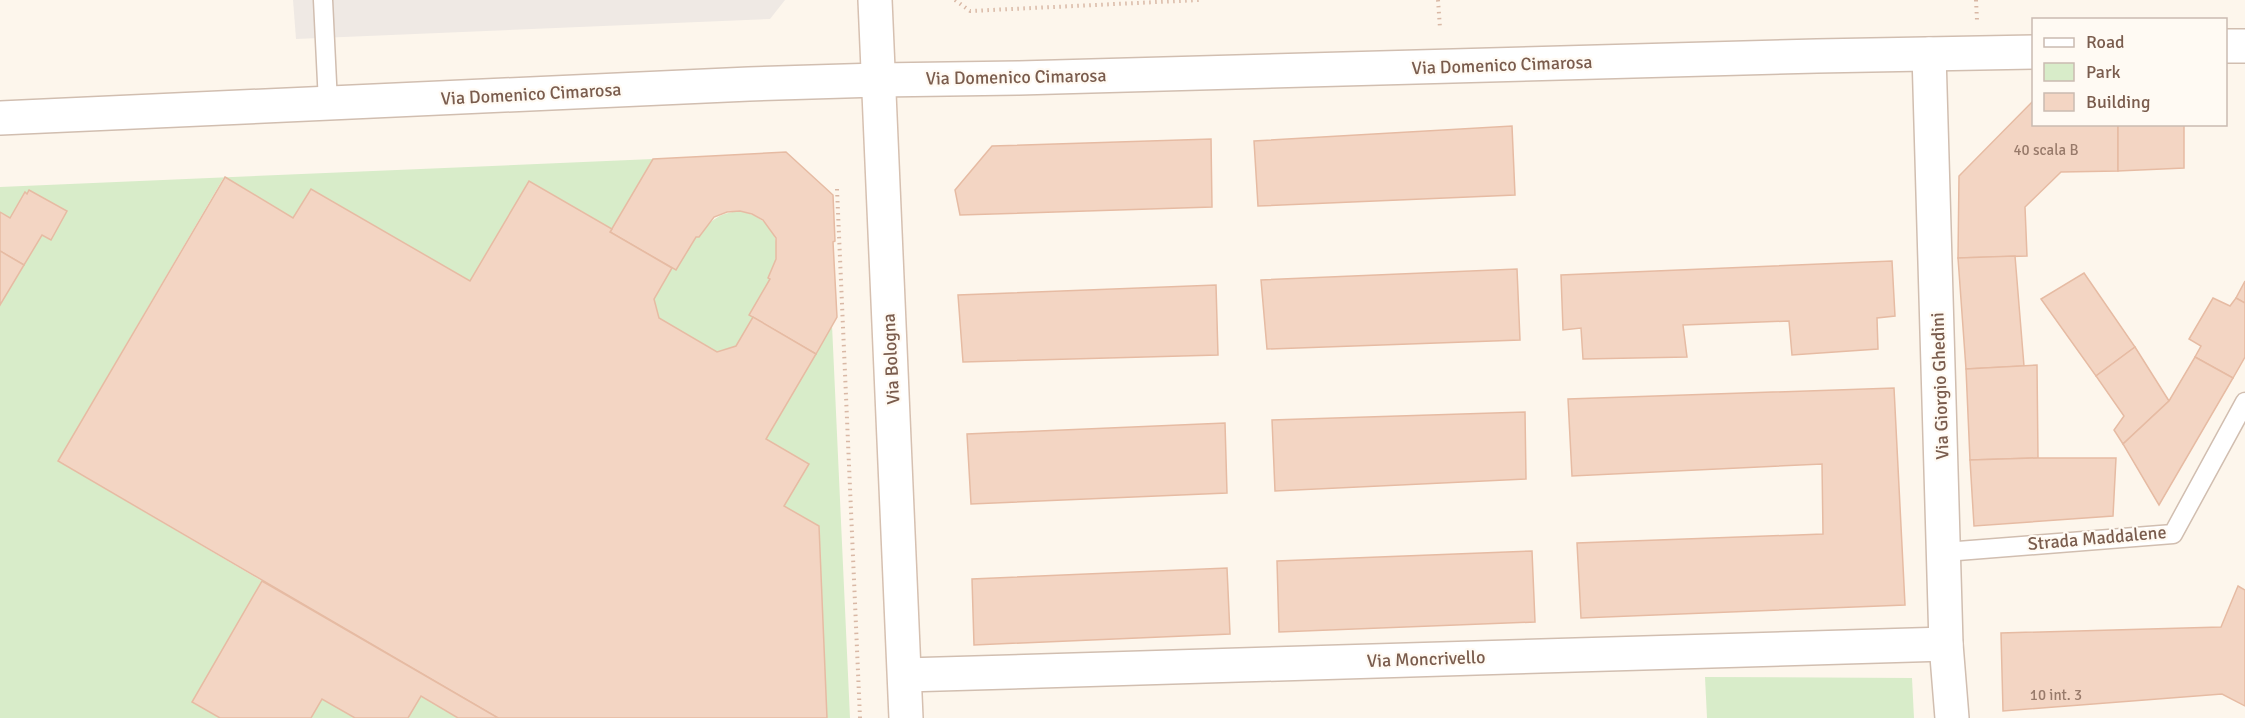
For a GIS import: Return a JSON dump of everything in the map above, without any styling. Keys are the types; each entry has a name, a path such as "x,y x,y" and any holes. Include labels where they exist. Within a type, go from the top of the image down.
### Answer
{"street":[{"name":"Via Bologna","path":"875,0 906,718"},
{"path":"2227,46 2245,46"},
{"name":"Via Domenico Cimarosa","path":"0,118 749,84 2032,52"},
{"name":"Via Giorgio Ghedini","path":"1929,54 1946,644 1952,718"},
{"name":"Via Moncrivello","path":"905,675 1946,644"}],"lane":[{"path":"323,0 328,103"},
{"name":"Strada Maddalene","path":"1945,552 2173,534 2245,402"}],"path":[{"path":"955,0 970,11 1199,0"},
{"path":"1438,0 1440,28"},
{"path":"837,189 860,718"}],"shaded area":[{"path":"293,0 785,0 770,19 296,39"}],"green space":[{"path":"653,159 612,229 529,181 470,281 311,189 293,218 225,177"},
{"path":"224,177 58,461 262,581 192,702 220,718 0,718 0,187"},
{"path":"740,211 762,220 769,228 777,245 776,256 768,278 770,279 749,315 753,317 736,346 717,352 659,318 654,299 672,268 676,270 696,237 699,237 716,218"},
{"path":"832,325 850,718 827,718 819,526 784,506 808,464 766,439"},
{"path":"1705,677 1912,678 1914,718 1707,718"},
{"path":"421,696 458,718 408,718"},
{"path":"322,699 355,718 311,718"}],"building":[{"path":"2032,102 2032,126 2118,126 2118,171 2061,172 2025,207 2027,256 1958,258 1959,176"},
{"path":"1512,126 1515,195 1258,206 1254,141"},
{"path":"2118,126 2184,126 2184,168 2118,171"},
{"path":"1211,139 1212,207 960,215 955,190 992,146"},
{"path":"786,152 833,195 837,317 816,354 749,315 770,279 768,278 776,259 776,238 763,220 740,211 727,212 714,217 699,237 696,237 676,270 610,232 653,159"},
{"path":"225,177 293,218 311,189 470,281 529,181 612,229 610,232 672,268 654,299 659,318 717,352 736,346 753,317 816,354 766,439 809,464 784,506 819,526 827,718 498,718 58,461"},
{"path":"29,190 67,211 51,240 42,235 24,265 0,251 0,212 10,218 25,192 27,194"},
{"path":"0,251 24,265 0,305"},
{"path":"2015,256 2024,366 1966,369 1958,258"},
{"path":"1892,261 1895,316 1877,318 1878,349 1792,355 1789,321 1683,325 1687,357 1583,359 1581,328 1563,330 1561,275"},
{"path":"1517,269 1520,340 1267,349 1261,280"},
{"path":"2084,273 2135,347 2096,376 2041,299"},
{"path":"2245,281 2245,303 2236,298"},
{"path":"1216,285 1218,355 963,362 958,295"},
{"path":"2213,298 2230,306 2236,298 2245,303 2245,357 2233,378 2195,357 2201,346 2189,339"},
{"path":"2135,347 2169,401 2123,444 2114,430 2124,416 2096,376"},
{"path":"2195,357 2233,378 2159,505 2123,444 2169,401"},
{"path":"2037,365 2038,458 1970,460 1966,369"},
{"path":"1894,388 1905,605 1581,618 1577,543 1823,534 1822,464 1572,476 1568,399"},
{"path":"1525,412 1526,479 1275,491 1272,420"},
{"path":"1225,423 1227,493 971,504 967,434"},
{"path":"2116,458 2113,516 1974,526 1970,460"},
{"path":"1532,551 1535,622 1279,632 1277,561"},
{"path":"1227,568 1230,634 974,645 972,579"},
{"path":"262,581 498,718 458,718 421,696 408,718 355,718 322,699 311,718 220,718 192,702"},
{"path":"2238,586 2245,590 2245,706 2222,694 2003,711 2001,633 2221,627"}]}
